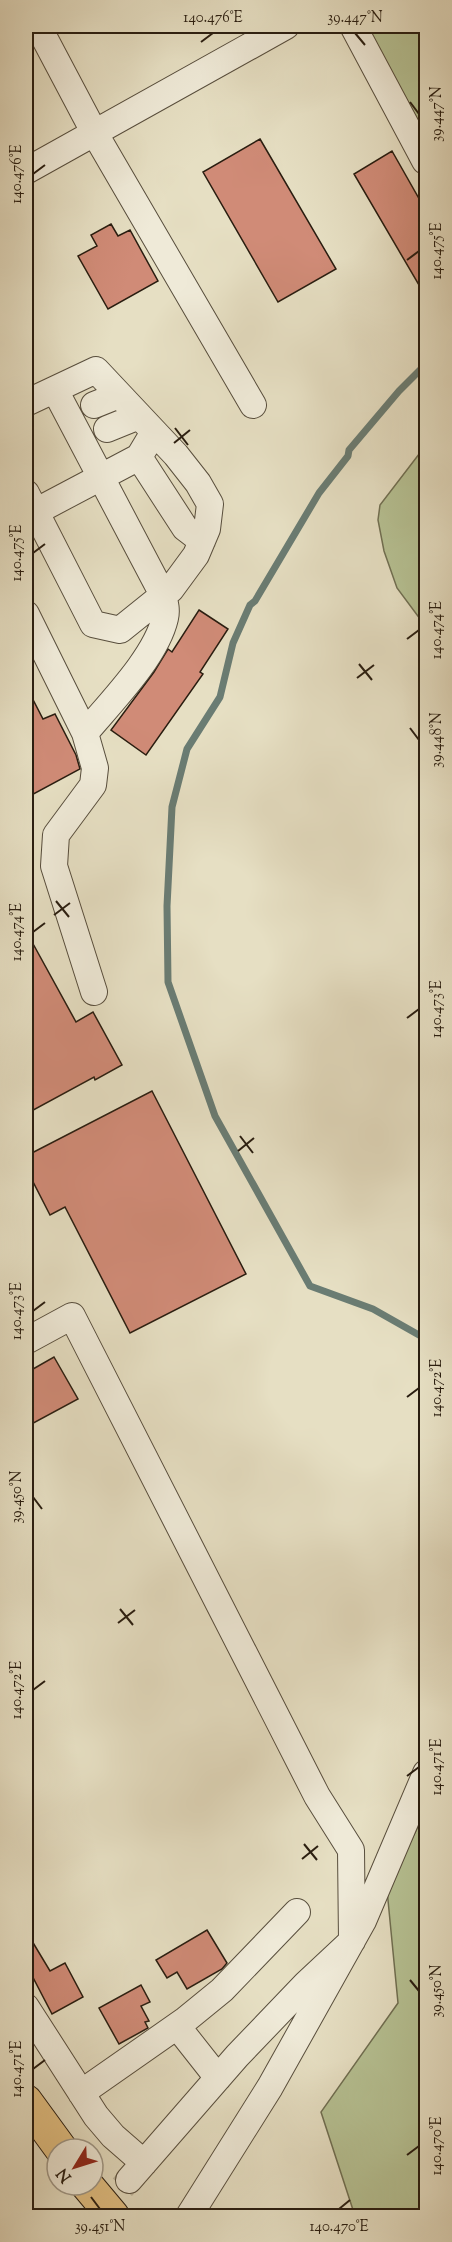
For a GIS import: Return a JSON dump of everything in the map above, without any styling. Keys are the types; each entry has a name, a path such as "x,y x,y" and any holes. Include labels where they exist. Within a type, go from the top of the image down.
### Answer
{"main road":[{"path":"26,2101 52,2137"},
{"path":"97,2197 113,2217"}],"street":[{"path":"38,26 94,132 253,405"},
{"path":"26,171 286,26"},
{"path":"353,26 426,160"},
{"path":"26,404 96,370 184,464 210,504 207,529 196,555 171,589 120,630 93,624 30,503 101,477 139,457"},
{"path":"55,390 163,595 166,609 165,620 154,644 130,680 85,733"},
{"path":"94,405 119,395"},
{"path":"107,429 147,424"},
{"path":"147,424 139,457 185,528 202,541"},
{"path":"26,614 85,733 95,768 93,785 56,835 54,866 94,992"},
{"path":"26,1341 72,1316 317,1796 351,1850 352,1941 306,1984 218,2078 136,2171 113,2136 96,2116 26,2007"},
{"path":"189,2217 270,2087 363,1921 426,1773"},
{"path":"81,2093 177,2026 222,1990 297,1912"},
{"path":"177,2026 218,2078"}],"green space":[{"path":"366,26 426,26 426,135"},
{"path":"426,445 426,627 397,588 384,551 378,520 380,505"},
{"path":"426,1810 426,2216 355,2216 321,2112 398,2003 387,1890"}],"building":[{"path":"260,139 336,269 278,302 203,172"},
{"path":"392,151 426,211 426,297 354,174"},
{"path":"111,224 118,236 130,230 158,281 108,309 78,256 97,246 91,235"},
{"path":"199,610 228,629 200,672 203,674 146,755 111,730 168,649 172,652"},
{"path":"26,686 43,719 55,714 76,755 80,769 26,798"},
{"path":"26,931 76,1022 93,1012 122,1065 95,1080 94,1077 26,1114"},
{"path":"152,1091 246,1274 130,1333 65,1207 50,1215 26,1168 26,1156"},
{"path":"54,1357 78,1399 26,1427 26,1373"},
{"path":"207,1930 227,1963 222,1969 187,1989 177,1972 167,1978 156,1960"},
{"path":"26,1931 50,1971 65,1963 83,1997 52,2014 26,1964"},
{"path":"141,1985 150,2002 141,2006 149,2021 145,2022 148,2028 119,2044 99,2008"}],"waterway":[{"path":"426,364 399,391 349,450 348,456 319,493 255,601 250,605 233,643 220,697 187,749 172,807 167,906 168,982 215,1116 310,1286 373,1309 426,1339"}],"tunnel":[{"path":"96,2216 129,2180"}]}
